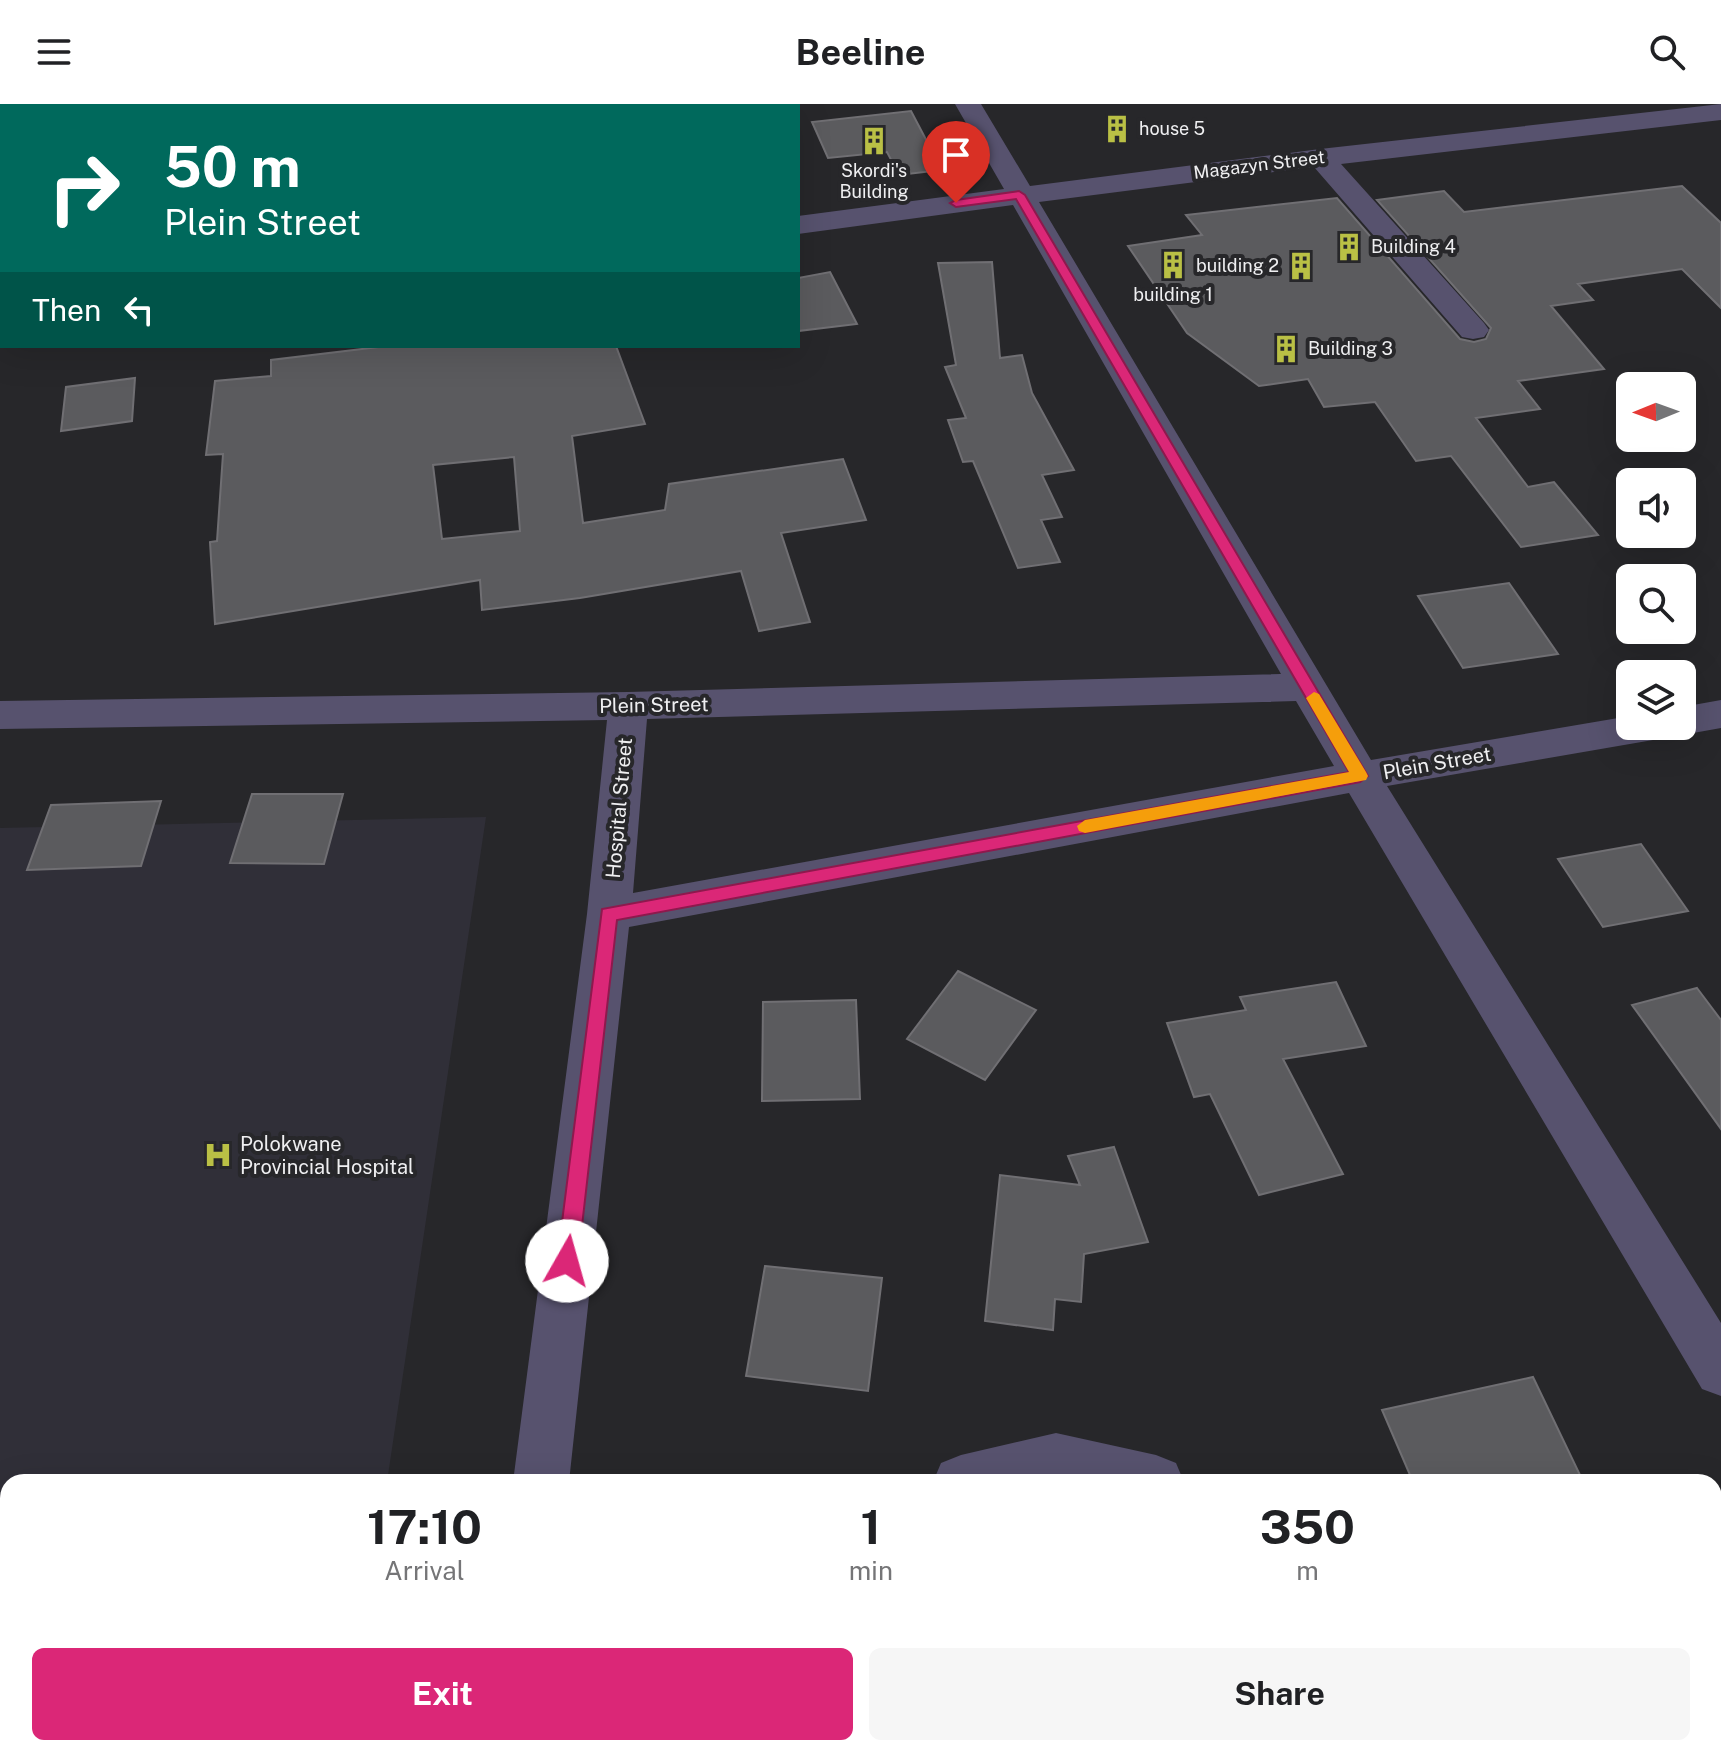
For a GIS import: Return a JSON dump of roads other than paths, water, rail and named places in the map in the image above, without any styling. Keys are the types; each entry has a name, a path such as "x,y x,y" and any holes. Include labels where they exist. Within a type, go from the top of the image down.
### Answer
{"street":[{"path":"968,104 1307,687 1721,1371"},
{"name":"Magazyn Street","path":"800,225 1320,157 1721,112"},
{"path":"1320,157 1473,330"},
{"name":"Plein Street","path":"0,715 628,706 1307,687"},
{"name":"Hospital Street","path":"542,1474 609,914 628,706"},
{"path":"1696,718 1721,714"},
{"name":"Plein Street","path":"609,914 1360,776 1616,732"},
{"path":"996,1474 1056,1460 1120,1474"}],"place":[{"name":"house 5","path":"1117,129"},
{"name":"Skordi's Building","path":"874,141"},
{"name":"Building 4","path":"1349,247"},
{"name":"building 1","path":"1173,265"},
{"name":"building 2","path":"1301,266"},
{"name":"Building 3","path":"1286,349"},
{"name":"Polokwane Provincial Hospital","path":"218,1155"}]}
